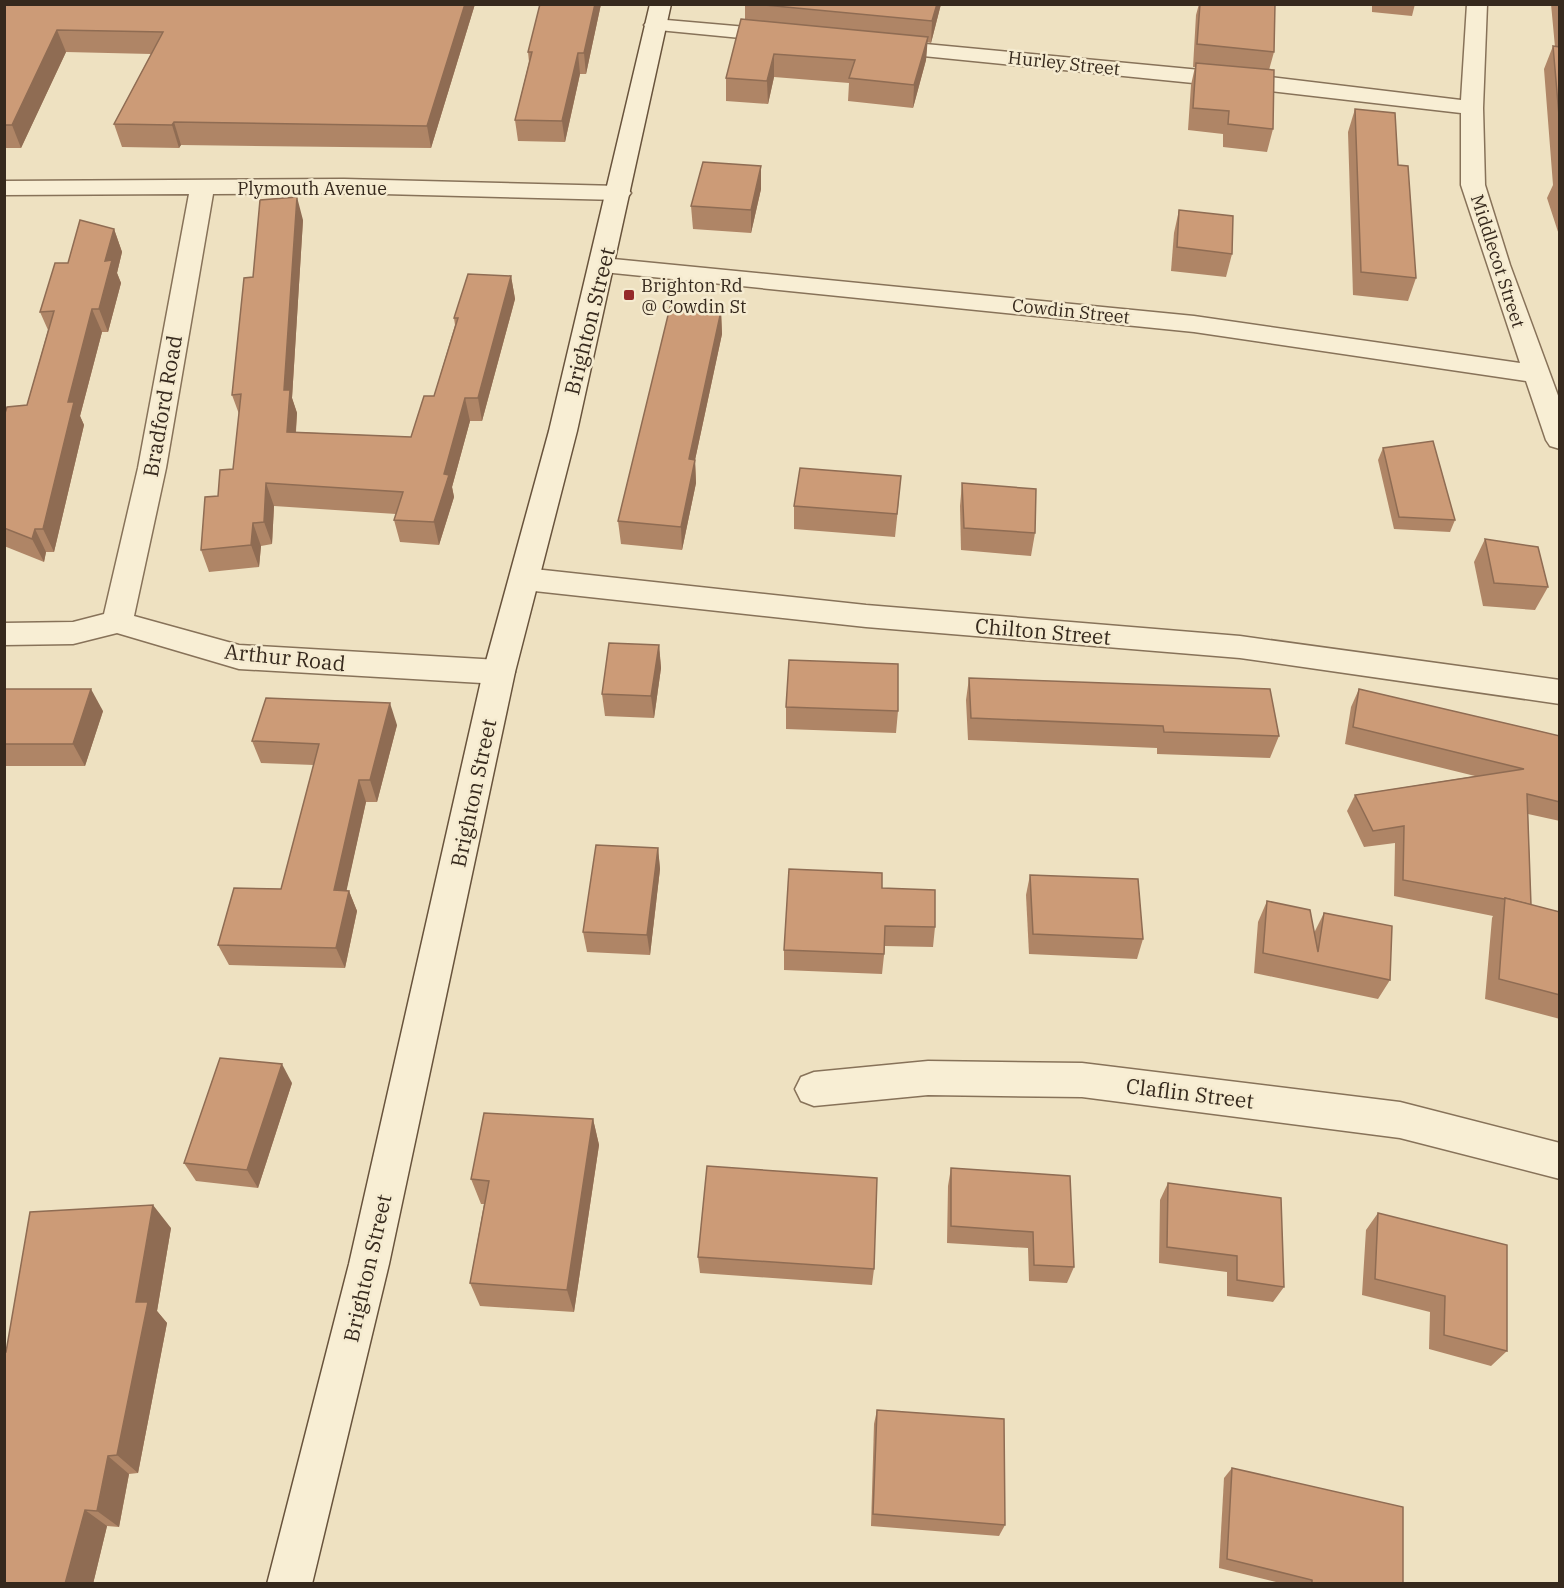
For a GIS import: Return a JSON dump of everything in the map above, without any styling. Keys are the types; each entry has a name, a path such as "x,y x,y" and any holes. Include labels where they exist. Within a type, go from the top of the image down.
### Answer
{"street":[{"name":"Middlecot Street","path":"1477,4 1472,108 1473,185 1560,440"},
{"path":"658,10 804,38"},
{"name":"Brighton Street","path":"289,1584 369,1264 499,672 525,579 603,265 658,10"},
{"name":"Hurley Street","path":"863,44 1253,82 1472,108"},
{"name":"Plymouth Avenue","path":"4,188 344,186 620,193"},
{"name":"Bradford Road","path":"117,622 152,468 202,188"},
{"name":"Cowdin Street","path":"603,265 1194,324 1536,374"},
{"name":"Chilton Street","path":"525,579 866,616 1240,647 1560,692"},
{"path":"4,634 73,633 117,622"},
{"name":"Arthur Road","path":"117,622 239,657 499,672"},
{"name":"Claflin Street","path":"814,1089 928,1078 1082,1080 1400,1120 1560,1161"}],"building":[{"path":"4,4 465,4 427,126 174,122 172,125 114,124 163,32 57,30 12,125 4,125"},
{"path":"540,4 595,4 584,53 578,53 562,121 515,120 532,52 528,52"},
{"path":"754,4 937,4 932,21"},
{"path":"1200,4 1275,4 1274,52 1197,44"},
{"path":"741,19 928,37 914,85 849,78 855,60 774,54 767,81 726,78"},
{"path":"1553,46 1560,47 1560,127"},
{"path":"1196,63 1274,70 1273,129 1228,124 1229,111 1193,108"},
{"path":"1355,109 1395,113 1398,165 1408,166 1416,278 1361,272"},
{"path":"703,162 761,166 751,210 691,206"},
{"path":"297,197 284,390 290,390 287,432 411,437 424,396 434,396 458,318 454,318 468,274 511,276 478,398 465,398 444,474 449,475 434,522 394,520 403,492 266,483 264,522 253,523 251,545 201,550 205,497 218,496 220,470 233,469 241,394 232,395 244,278 253,277 260,200"},
{"path":"1179,210 1233,216 1232,254 1177,247"},
{"path":"80,220 114,229 105,261 112,260 99,309 92,309 68,402 74,402 43,529 35,529 32,539 4,528 4,416 7,407 27,405 54,311 40,312 55,263 68,263"},
{"path":"670,307 721,311 689,459 695,460 681,527 618,521"},
{"path":"1433,441 1455,520 1399,517 1383,448"},
{"path":"800,468 901,476 897,514 794,506"},
{"path":"962,483 1036,489 1035,533 964,528"},
{"path":"1485,539 1538,547 1548,587 1494,583"},
{"path":"609,643 659,645 651,696 602,694"},
{"path":"789,660 898,664 898,711 786,707"},
{"path":"969,678 1270,689 1279,736 1164,732 1163,726 971,718"},
{"path":"4,689 91,689 73,744 4,744"},
{"path":"1359,689 1560,736 1560,802 1527,794 1531,905 1505,898 1403,880 1404,826 1373,831 1355,795 1524,769 1353,727"},
{"path":"266,698 390,703 370,780 359,780 334,890 349,891 336,948 218,945 234,888 281,889 319,744 252,741"},
{"path":"596,845 658,848 647,935 583,932"},
{"path":"789,869 882,873 882,888 935,890 935,927 885,926 884,954 784,950"},
{"path":"1030,875 1138,879 1143,939 1033,934"},
{"path":"1505,898 1560,912 1560,995 1499,979"},
{"path":"1267,901 1310,910 1318,952 1324,913 1392,926 1390,980 1263,953"},
{"path":"220,1058 282,1064 247,1170 184,1163"},
{"path":"484,1113 593,1119 567,1290 470,1283 489,1181 471,1179"},
{"path":"707,1166 877,1178 874,1269 698,1257"},
{"path":"951,1168 1070,1176 1074,1267 1034,1265 1033,1232 951,1226"},
{"path":"1168,1183 1281,1198 1284,1287 1237,1280 1237,1256 1167,1247"},
{"path":"153,1205 136,1302 148,1302 117,1455 108,1456 97,1511 85,1510 65,1584 4,1584 4,1352 6,1352 30,1212"},
{"path":"1378,1213 1507,1245 1507,1351 1444,1335 1445,1296 1375,1279"},
{"path":"877,1410 1004,1419 1005,1525 873,1514"},
{"path":"1232,1468 1403,1507 1403,1584 1312,1584 1312,1580 1227,1559"}],"place":[{"name":"Brighton Rd @ Cowdin St","path":"629,295"}]}
